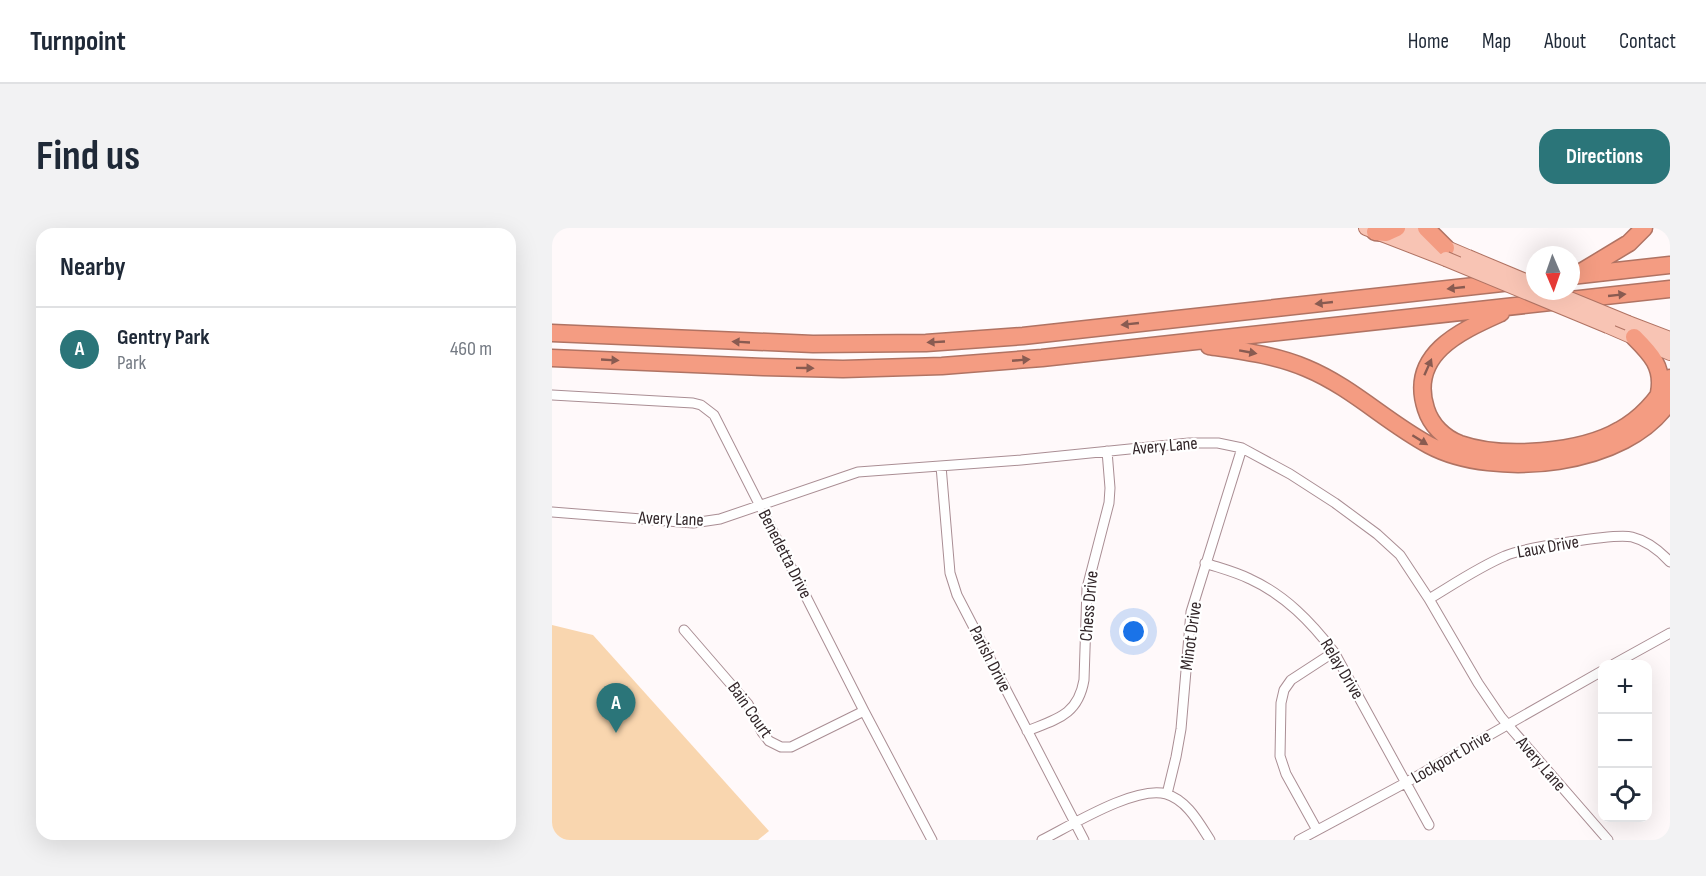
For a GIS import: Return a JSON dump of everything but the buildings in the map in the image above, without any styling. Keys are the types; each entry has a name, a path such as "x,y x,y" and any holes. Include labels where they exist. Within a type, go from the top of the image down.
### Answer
{"highway":[{"path":"1426,228 1446,254"},
{"path":"1580,271 1629,243 1644,228"},
{"path":"1580,274 1670,265"},
{"path":"552,333 804,344 926,342 1023,336 1526,281"},
{"path":"552,358 763,367 886,368 997,363 1670,289"},
{"path":"1517,306 1454,336 1435,353 1428,364 1423,400 1432,423 1449,438 1473,447 1511,451 1550,450 1599,439 1620,430 1664,398"},
{"path":"1631,330 1659,368 1664,398"},
{"path":"1191,342 1270,357 1306,367 1348,390 1430,446 1449,454 1492,462 1546,462 1566,459 1604,450 1629,439 1643,429 1664,398 1670,378"}],"main road":[{"path":"1388,231 1446,254 1608,326 1670,339"},
{"path":"1446,254 1468,257 1526,281"},
{"path":"1569,300 1631,330 1670,353"}],"street":[{"name":"Benedetta Drive","path":"552,395 682,401 701,405 714,415 932,840"},
{"name":"Avery Lane","path":"552,512 693,523 720,519 858,472 1021,460 1189,443 1218,443 1242,448 1290,474 1377,534 1400,555 1429,599 1478,683 1507,725 1608,840"},
{"name":"Minot Drive","path":"1167,794 1181,729 1191,612 1242,448"},
{"name":"Chess Drive","path":"1027,731 1062,717 1074,706 1081,694 1084,680 1087,588 1109,503 1107,451"},
{"name":"Parish Drive","path":"941,465 950,573 957,595 1084,840"},
{"name":"Laux Drive","path":"1429,599 1477,570 1507,555 1528,549 1630,536 1646,541 1670,562"},
{"name":"Relay Drive","path":"1205,563 1250,578 1288,602 1316,628 1334,652 1429,825"},
{"name":"Bain Court","path":"684,630 748,704 769,741 781,747 791,747 864,711"},
{"path":"1621,660 1670,633"},
{"path":"1317,830 1286,774 1280,756 1281,703 1284,690 1291,680 1334,652"},
{"name":"Lockport Drive","path":"1299,840 1407,782 1598,673"},
{"path":"1042,840 1131,796 1152,792 1167,794 1185,804 1210,840"}],"shaded area":[{"path":"552,625 593,635 769,831 758,840 552,840"}],"place":[{"name":"Gentry Park","path":"616,733"}]}
